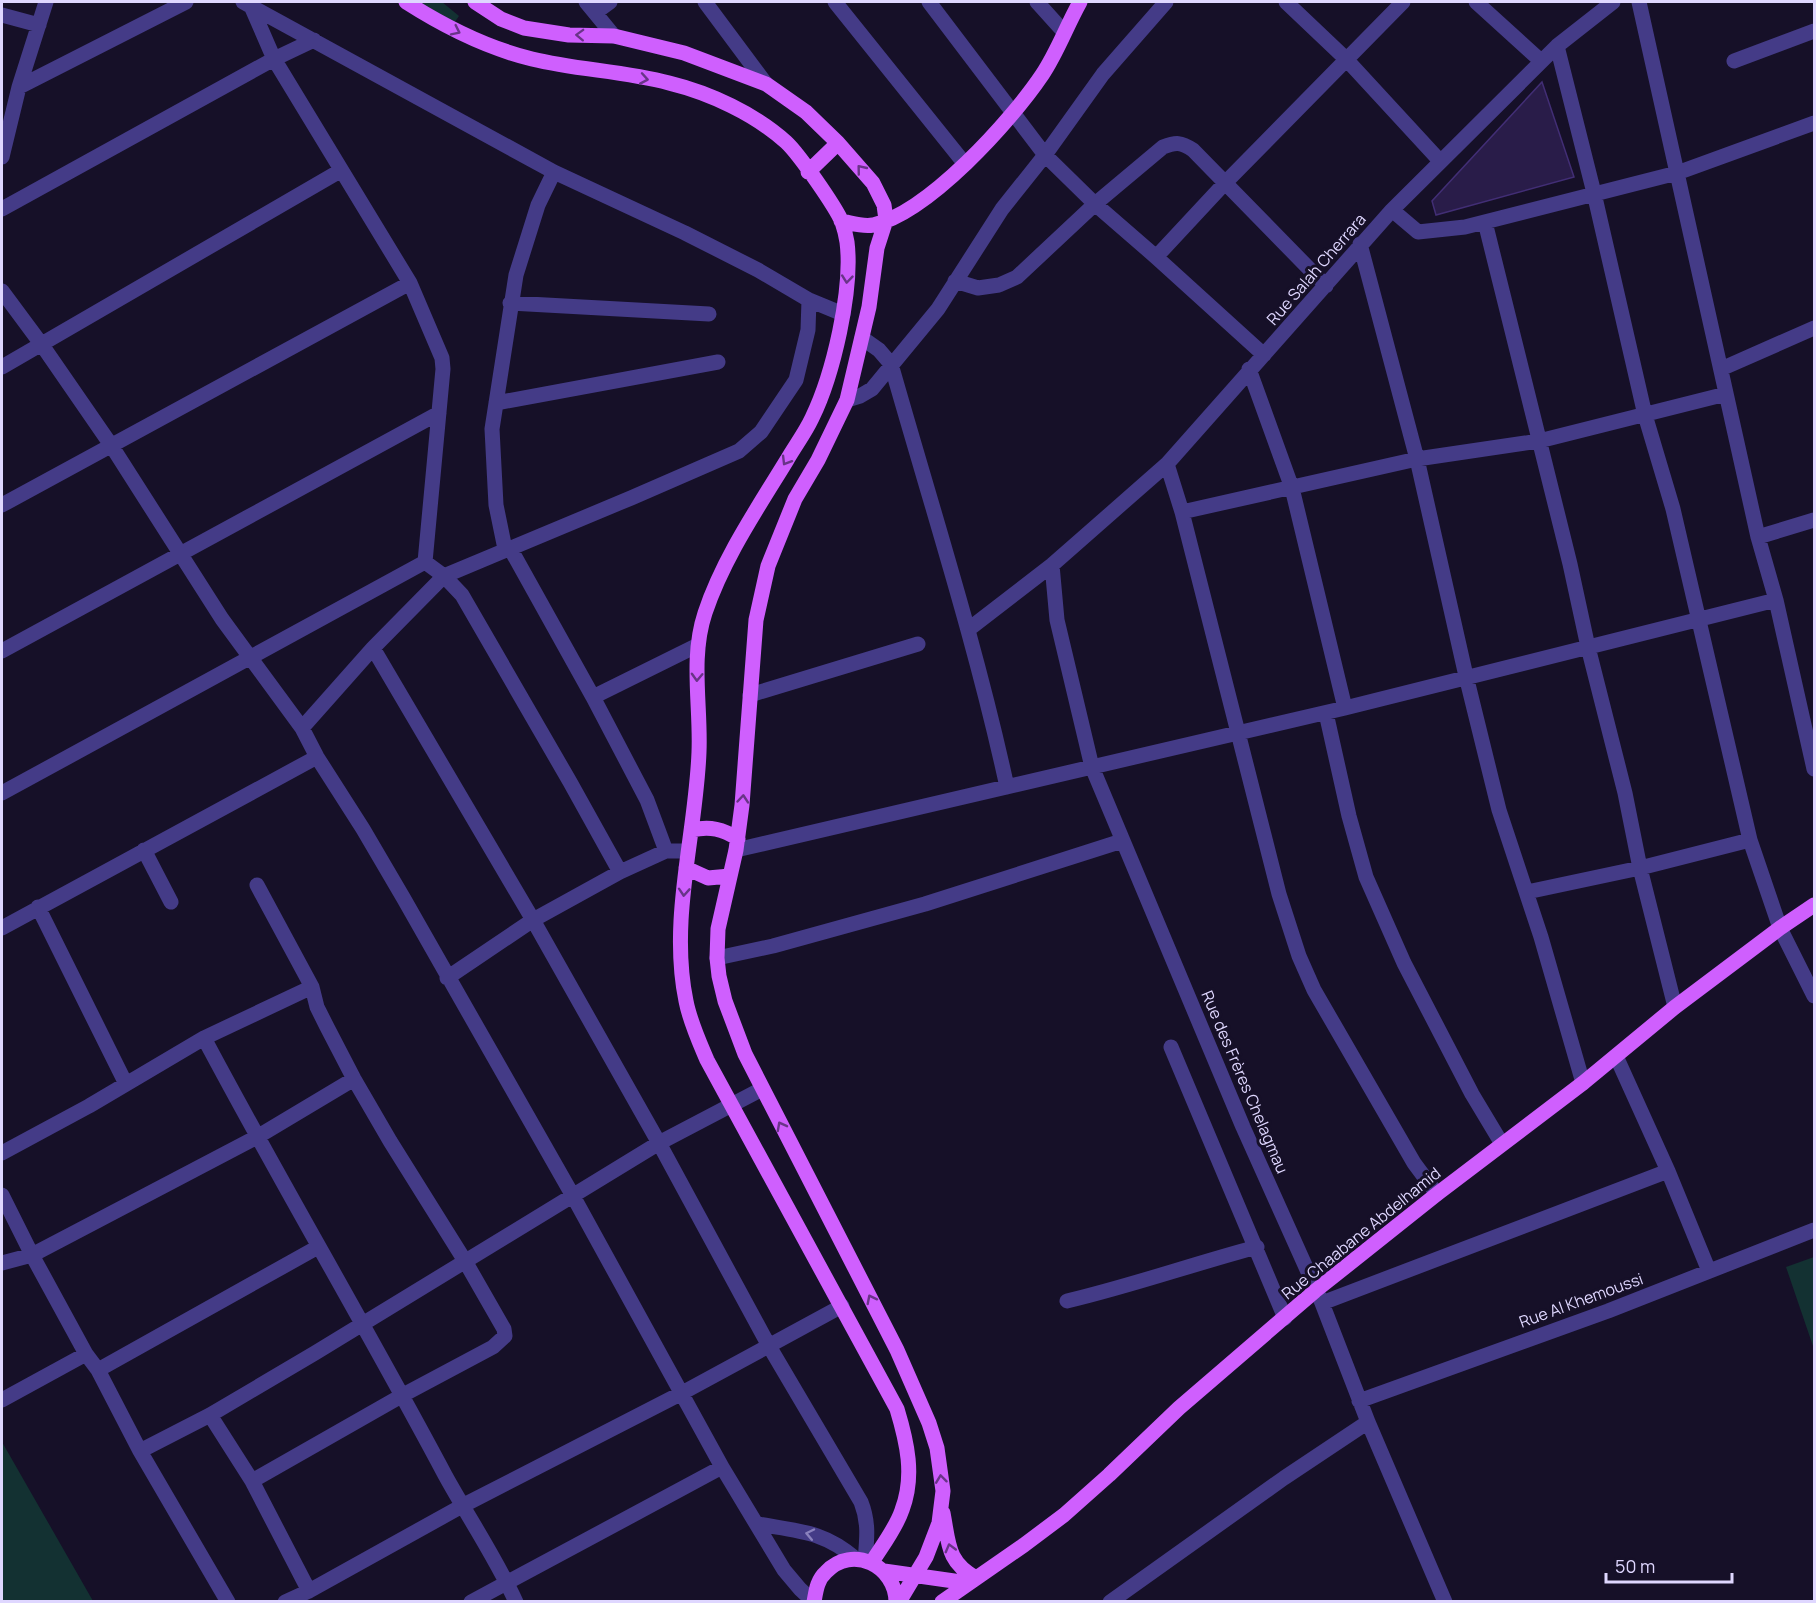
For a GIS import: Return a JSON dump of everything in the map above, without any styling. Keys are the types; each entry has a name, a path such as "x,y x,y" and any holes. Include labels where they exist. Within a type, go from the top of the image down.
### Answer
{"main road":[{"path":"406,2 436,21 470,38 531,59 669,83 717,99 767,127 788,144 841,221 847,241 848,266 843,314 834,355 812,417 725,566 703,618 698,645 697,793 686,868 681,972 686,1003 707,1060 897,1409 907,1440 909,1479 902,1510 869,1563"},
{"path":"475,2 501,19 524,28 569,35 614,36 684,54 766,84 806,112 837,143 873,183 884,206 886,220 877,248 869,307 847,400 818,460 795,499 768,566 756,620 737,845 718,929 717,958 725,1001 745,1054 897,1350 929,1423 937,1448 943,1491 934,1539 917,1575 898,1602"},
{"path":"841,221 870,225 886,220 919,204 965,164 1014,113 1043,74 1080,2"},
{"path":"808,172 837,143"},
{"path":"692,830 715,828 727,832 737,845"},
{"path":"686,868 708,878 730,876"},
{"name":"Rue Chaabane Abdelhamid","path":"950,1600 972,1581 1064,1515 1179,1408 1285,1317 1319,1297 1437,1194 1583,1083 1675,1006 1780,928 1815,905"},
{"path":"941,1507 953,1558 972,1581"},
{"path":"814,1602 817,1585 826,1571 840,1562 869,1563 917,1575 972,1581"},
{"path":"869,1563 892,1581 898,1602"}],"street":[{"path":"2,157 46,2"},
{"path":"20,87 186,2"},
{"path":"610,2 590,7 614,36"},
{"path":"705,2 766,84"},
{"path":"835,2 965,164"},
{"path":"929,2 1045,155 1095,204 1264,355"},
{"path":"1037,2 1064,32"},
{"path":"847,400 872,389 938,309 1002,209 1045,155 1103,74 1166,2"},
{"path":"1286,2 1346,59 1440,161"},
{"path":"1156,257 1224,184 1403,2"},
{"path":"1476,2 1541,61"},
{"name":"Rue Salah Cherrara","path":"969,629 1052,565 1167,464 1392,210 1541,61 1613,2"},
{"path":"1639,2 1758,537 1776,600 1815,769"},
{"path":"247,4 554,172 696,238 809,300 843,314"},
{"path":"247,4 274,59 410,283 442,358 443,369 425,562"},
{"path":"2,15 39,25"},
{"path":"1734,61 1815,31"},
{"path":"2,208 274,59 314,40"},
{"path":"1557,46 1594,193 1645,415 1673,509 1700,620 1750,840 1780,928 1815,996"},
{"path":"1392,210 1418,232 1446,230 1485,222 1677,173 1815,123"},
{"path":"955,281 978,288 999,285 1017,277 1095,204 1163,147 1173,143 1182,143 1193,150 1326,286"},
{"path":"2,367 340,171"},
{"path":"554,172 538,205 516,275 510,303 492,429 494,486 500,526 508,548 593,697 647,800 666,851"},
{"path":"1485,222 1570,564 1640,868 1675,1006"},
{"path":"1360,244 1417,459 1499,810 1527,892 1583,1083"},
{"path":"2,505 410,283"},
{"path":"2,291 111,445 222,619 302,728 317,757 363,829 573,1196 722,1467 784,1570 814,1602"},
{"path":"302,728 373,648 444,576 740,451 761,432 796,380 807,340 810,318 809,300"},
{"path":"510,303 709,314"},
{"path":"1721,369 1815,328"},
{"path":"862,338 879,350 891,364 969,629 991,712 1007,787"},
{"path":"496,403 718,362"},
{"path":"1249,369 1292,488 1345,708"},
{"path":"1182,512 1417,459 1539,441 1726,394"},
{"path":"2,651 439,413"},
{"path":"1167,464 1182,512 1285,916 1314,990 1414,1162 1437,1194"},
{"path":"1758,537 1815,520"},
{"path":"425,562 444,576 462,595 620,872"},
{"path":"2,793 425,562"},
{"name":"Rue des Frères Chelagmau","path":"1052,565 1058,620 1092,767 1243,1127 1319,1297 1359,1401 1444,1601"},
{"path":"737,845 840,828 1239,734 1776,600"},
{"path":"750,695 918,644"},
{"path":"593,697 698,645"},
{"path":"373,648 533,920 770,1346 861,1502 868,1531 869,1563"},
{"path":"1326,713 1349,816 1366,877 1414,982 1472,1094 1502,1144"},
{"path":"2,928 317,757"},
{"path":"1527,892 1640,868 1750,840"},
{"path":"717,958 773,946 925,904 1122,841"},
{"path":"144,850 171,902"},
{"path":"447,978 533,920 620,872 666,851 688,851"},
{"path":"252,1481 493,1347 505,1336 504,1329 465,1261 354,1079 322,1017 312,987 257,885"},
{"path":"38,907 126,1084"},
{"path":"2,1153 204,1038 312,987"},
{"path":"204,1038 516,1602"},
{"path":"1171,1047 1285,1317"},
{"path":"1616,1056 1668,1171 1709,1271"},
{"path":"2,1263 32,1255 257,1137 354,1079"},
{"path":"140,1451 210,1415 315,1353 659,1143 762,1089"},
{"path":"1319,1297 1668,1171"},
{"path":"2,1195 86,1354 98,1370 140,1451 228,1602"},
{"name":"Rue Al Khemoussi","path":"1359,1401 1608,1311 1815,1230"},
{"path":"98,1370 318,1247"},
{"path":"1068,1301 1107,1292 1192,1264 1257,1247"},
{"path":"285,1602 842,1306"},
{"path":"2,1400 86,1354"},
{"path":"210,1415 252,1481 309,1591"},
{"path":"1110,1602 1284,1478 1368,1422"},
{"path":"471,1602 506,1581 660,1502 722,1467"},
{"path":"758,1524 817,1535 869,1563"}],"green space":[{"path":"415,2 442,2 459,16 452,26"},
{"path":"1814,1257 1814,1349 1786,1267"},
{"path":"2,1442 93,1601 2,1601"}],"building":[{"path":"1542,82 1574,177 1436,215 1432,201"}]}
